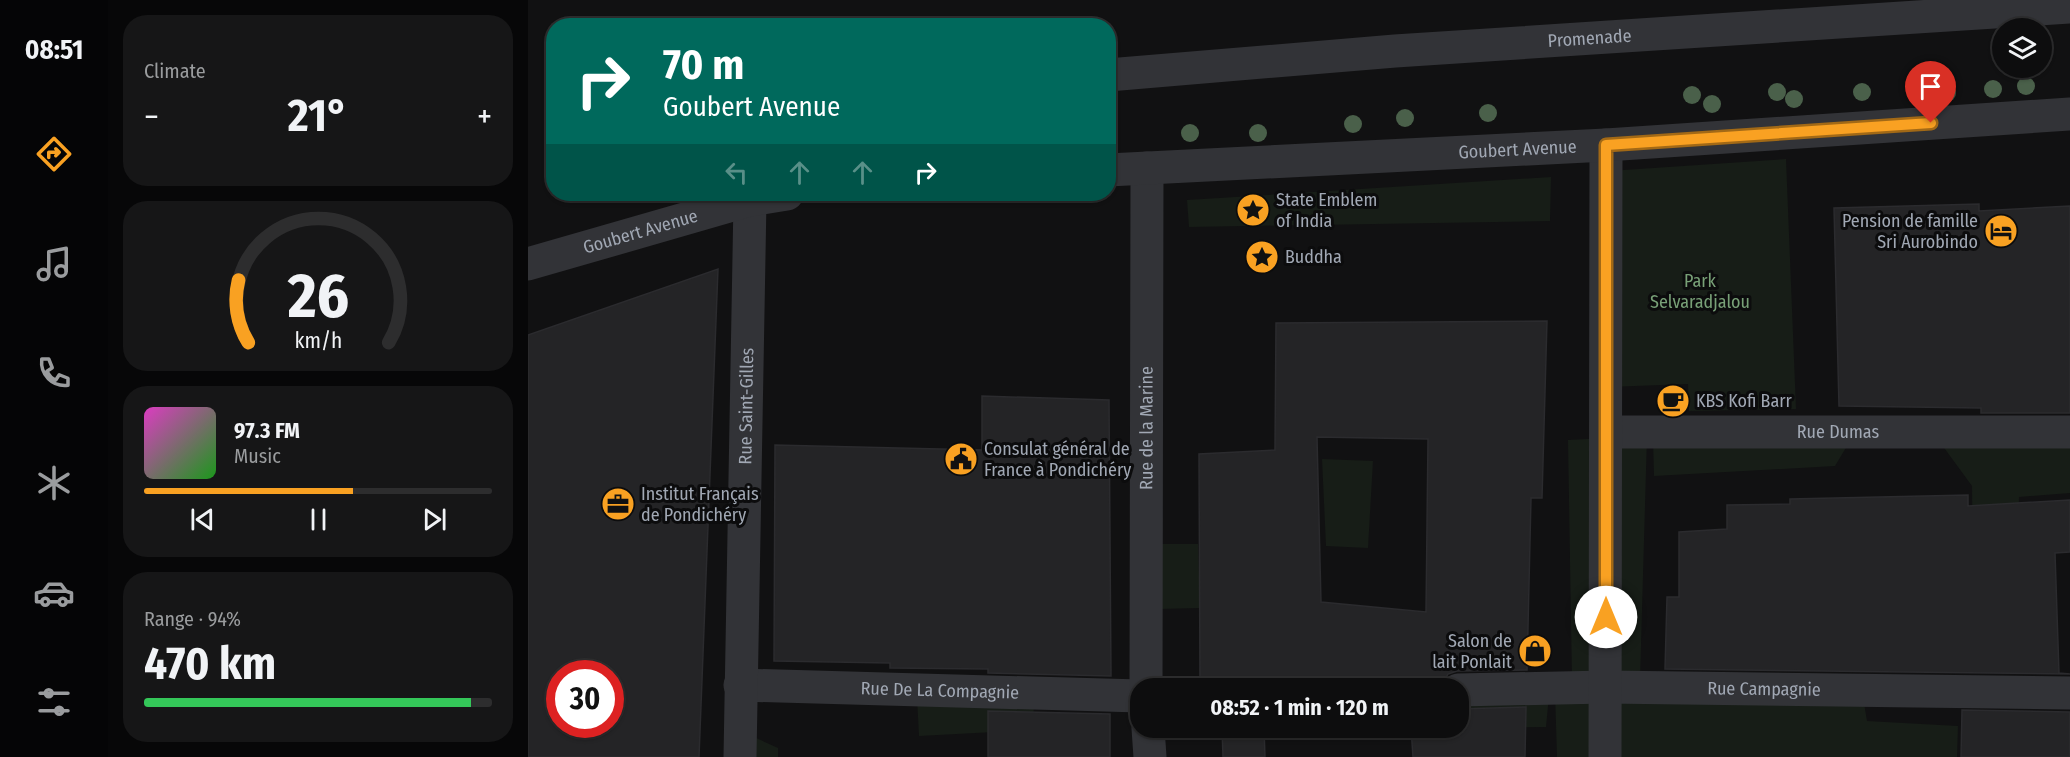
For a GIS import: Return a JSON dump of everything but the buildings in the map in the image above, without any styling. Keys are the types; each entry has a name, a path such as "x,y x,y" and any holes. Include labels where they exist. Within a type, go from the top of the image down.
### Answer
{"street":[{"name":"Promenade","path":"1116,74 1395,51 2070,7"},
{"name":"Goubert Avenue","path":"1116,170 1606,145 2070,114"},
{"path":"1605,757 1606,145"},
{"name":"Rue de la Marine","path":"1146,678 1147,168"},
{"name":"Goubert Avenue","path":"528,264 747,201"},
{"name":"Rue Saint-Gilles","path":"740,757 750,201"},
{"name":"Rue Dumas","path":"1607,432 2070,432"},
{"name":"Rue De La Compagnie","path":"740,685 1130,696"},
{"name":"Rue Campagnie","path":"1469,690 1606,687 2070,693"},
{"path":"1149,738 1150,757"}],"green space":[{"name":"Park Selvaradjalou","path":"1786,159 1796,409 1689,411 1688,384 1608,387 1609,171"},
{"path":"1551,177 1550,221 1189,227 1187,200"},
{"path":"1647,436 1640,680 1572,681 1568,440"},
{"path":"1653,439 1850,441 1835,466 1654,476"},
{"path":"2070,444 2070,493 2019,497 2017,600 1973,593 1972,486 1942,445"},
{"path":"1322,459 1373,461 1368,548 1326,546"},
{"path":"1156,544 1198,544 1200,608 1158,609"},
{"path":"1555,692 1600,695 1598,757 1557,757"},
{"path":"1615,694 1863,697 1867,721 1958,726 1957,757 1616,757"},
{"path":"1549,696 1546,727 1469,728 1469,697"},
{"path":"917,697 1034,698 1033,730 919,736"},
{"path":"743,732 778,748 778,757 743,757"}],"place":[{"name":"State Emblem of India","path":"1253,210"},
{"name":"Pension de famille Sri Aurobindo","path":"2001,231"},
{"name":"Buddha","path":"1262,257"},
{"name":"KBS Kofi Barr","path":"1673,401"},
{"name":"Consulat général de France à Pondichéry","path":"961,459"},
{"name":"Institut Français de Pondichéry","path":"618,504"},
{"name":"Salon de lait Ponlait","path":"1535,651"}],"route":[{"path":"1606,617 1606,145 1931,123"}]}
